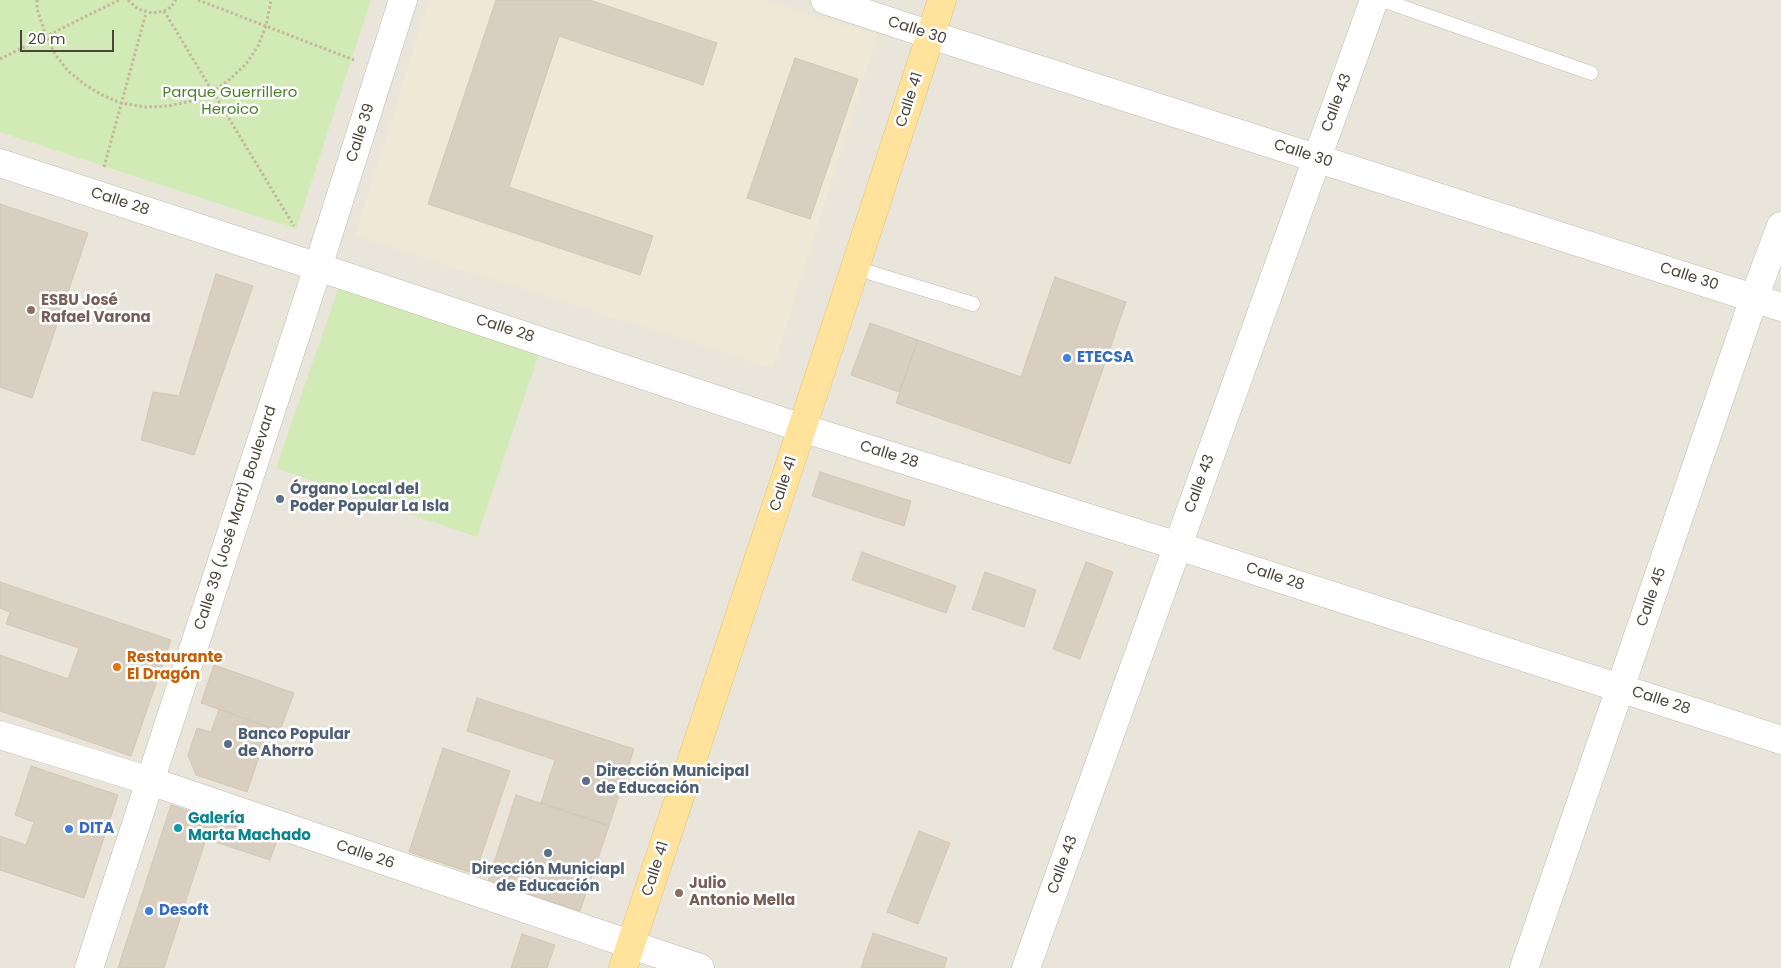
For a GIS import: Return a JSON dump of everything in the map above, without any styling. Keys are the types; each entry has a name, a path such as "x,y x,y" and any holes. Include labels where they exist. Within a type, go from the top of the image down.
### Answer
{"main road":[{"name":"Calle 41","path":"627,957 942,0"}],"street":[{"name":"Calle 39","path":"318,267 403,0"},
{"name":"Calle 30","path":"825,0 1781,307"},
{"name":"Calle 43","path":"1026,968 1374,0"},
{"name":"Calle 28","path":"0,163 802,428 1178,546 1781,740"},
{"name":"Calle 45","path":"1524,968 1754,298 1781,226"},
{"name":"Calle 39 (José Martí) Boulevard","path":"89,968 318,267"},
{"name":"Calle 26","path":"0,735 150,781 627,957 700,968"}],"lane":[{"path":"1382,0 1591,73"},
{"path":"855,268 973,304"}],"path":[{"path":"37,0 37,9 46,36 68,71 102,95 121,103 145,107 168,106 191,101 213,92 230,79 246,64 258,46 266,26 271,0"},
{"path":"0,59 119,0"},
{"path":"128,0 138,10 146,13 164,11 176,0"},
{"path":"198,0 381,70"},
{"path":"164,11 318,267"},
{"path":"96,195 146,13"}],"shaded area":[{"path":"0,0 1781,0 1781,968 0,968"},
{"path":"429,0 765,0 877,35 773,368 355,236"}],"green space":[{"name":"Parque Guerrillero Heroico","path":"0,0 371,0 296,229 0,132"},
{"path":"343,275 540,351 477,537 276,468"}],"building":[{"path":"496,0 590,0 717,43 703,85 559,36 509,187 653,236 640,275 428,204"},
{"path":"795,58 858,79 810,219 747,198"},
{"name":"ESBU José Rafael Varona","path":"0,204 88,233 32,398 0,387"},
{"path":"216,274 253,286 194,455 141,440 153,392 179,396"},
{"name":"ETECSA","path":"1055,277 1126,302 1070,464 896,403 918,340 1021,377"},
{"path":"870,323 918,340 899,392 851,375"},
{"path":"820,472 911,501 904,526 812,496"},
{"path":"862,552 956,586 946,613 852,580"},
{"path":"1086,562 1113,572 1080,659 1053,649"},
{"path":"985,572 1036,590 1024,627 972,609"},
{"name":"Restaurante El Dragón","path":"0,582 171,640 131,756 0,711 0,655 68,679 79,648 6,624 10,612 0,608"},
{"path":"214,665 294,693 280,731 201,703"},
{"name":"Dirección Municipal de Educación","path":"477,698 634,749 609,826 541,803 555,760 467,731"},
{"name":"Banco Popular de Ahorro","path":"219,709 269,727 247,792 196,775 188,755 197,728 211,732"},
{"path":"443,748 510,771 475,874 409,852"},
{"name":"DITA","path":"31,766 118,795 84,898 0,870 0,836 26,845 34,822 15,815"},
{"name":"Dirección Municiapl de Educación","path":"516,795 609,826 580,911 488,881"},
{"path":"171,805 277,840 270,860 206,839 164,968 118,968"},
{"path":"919,831 950,843 918,924 887,912"},
{"path":"873,933 947,958 944,968 861,968"},
{"path":"522,934 555,945 547,968 511,968"}],"place":[{"name":"ESBU José Rafael Varona","path":"31,310"},
{"name":"ETECSA","path":"1067,358"},
{"name":"Órgano Local del Poder Popular La Isla","path":"280,499"},
{"name":"Restaurante El Dragón","path":"117,667"},
{"name":"Banco Popular de Ahorro","path":"228,744"},
{"name":"Dirección Municipal de Educación","path":"586,781"},
{"name":"Galería Marta Machado","path":"178,828"},
{"name":"DITA","path":"69,829"},
{"name":"Dirección Municiapl de Educación","path":"548,853"},
{"name":"Julio Antonio Mella","path":"679,893"},
{"name":"Desoft","path":"149,911"}]}
